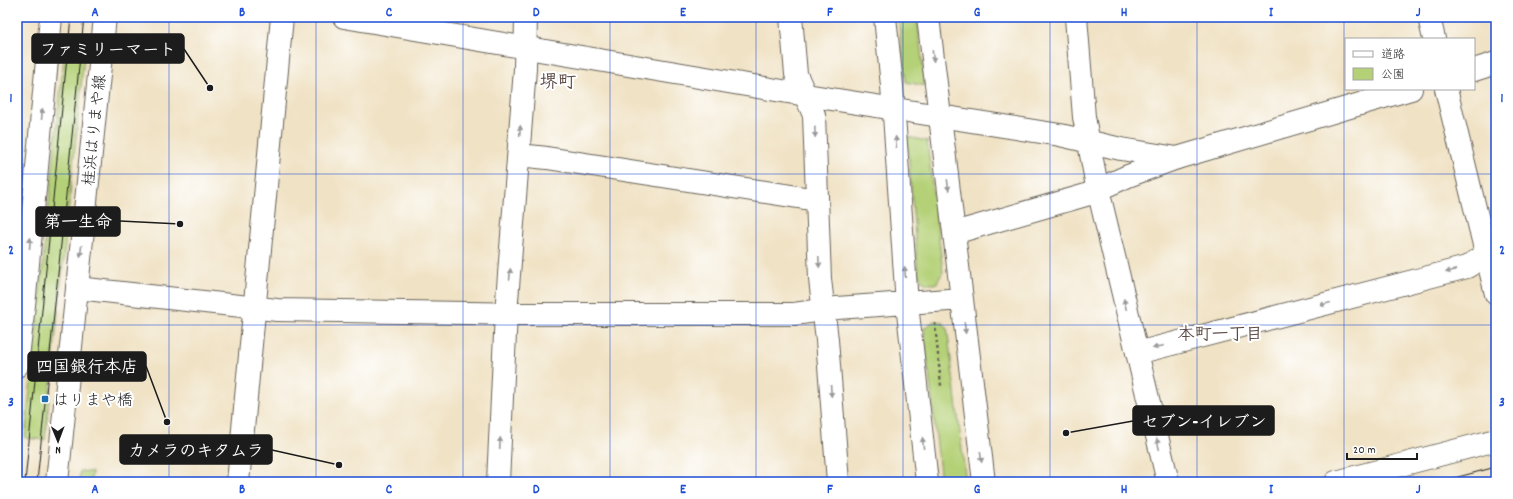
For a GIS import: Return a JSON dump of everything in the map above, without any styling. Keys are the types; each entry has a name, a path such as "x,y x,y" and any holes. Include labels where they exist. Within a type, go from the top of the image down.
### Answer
{"main road":[{"path":"17,366 21,295 51,17"},
{"name":"桂浜はりまや線","path":"57,482 105,17"},
{"path":"238,482 282,17"},
{"path":"344,17 806,95 1060,135 1177,158"},
{"path":"498,482 506,313 525,68 524,48 526,17"},
{"path":"791,17 796,74 814,115 820,279 824,310 838,482"},
{"path":"885,17 894,109 907,304 927,482"},
{"path":"928,17 984,482"},
{"path":"1076,17 1084,117 1100,196 1168,482"},
{"path":"1429,17 1434,38"},
{"path":"1475,70 1496,63"},
{"path":"954,233 1086,195 1100,196 1128,176 1177,158 1408,90"},
{"path":"1446,90 1491,252 1496,294"},
{"path":"519,155 547,158 817,200"},
{"path":"1137,353 1467,267 1491,252"},
{"path":"77,288 254,308 506,313 794,314 824,310 962,300"},
{"path":"1336,482 1496,440"}],"green space":[{"path":"898,17 917,17 925,86 906,82"},
{"path":"65,46 85,48 45,440 25,438"},
{"path":"907,137 927,141 943,272 936,284 927,284 922,281 918,273"},
{"path":"934,321 941,322 947,327 966,482 941,482 924,328"},
{"path":"80,471 92,472 91,482 79,482"}],"tram line":[{"path":"25,482 71,17"},
{"path":"37,482 84,17"},
{"path":"1439,482 1496,467"},
{"path":"1485,482 1496,479"}],"place":[{"name":"ファミリーマート","path":"210,88"},
{"name":"第一生命","path":"180,224"},
{"name":"はりまや橋","path":"45,399"},
{"name":"四国銀行本店","path":"167,422"},
{"name":"セブン-イレブン","path":"1066,433"},
{"name":"カメラのキタムラ","path":"339,465"}],"district":[{"name":"堺町","path":"558,81"},
{"name":"本町一丁目","path":"1220,333"}]}
